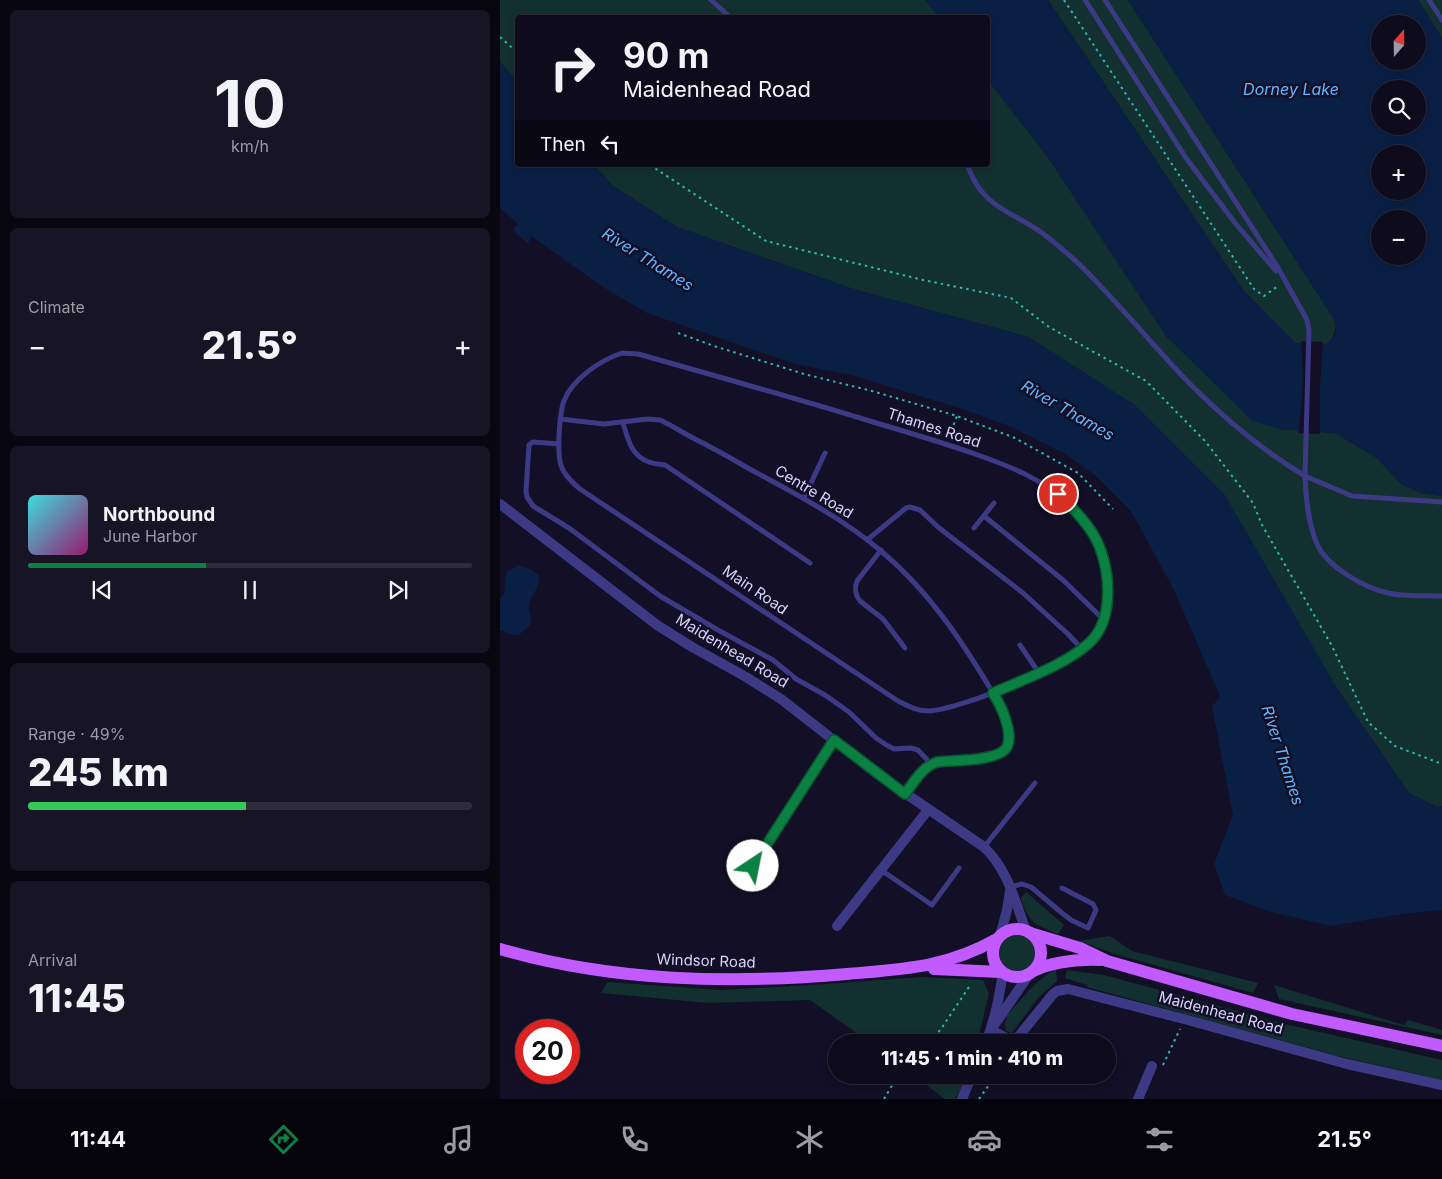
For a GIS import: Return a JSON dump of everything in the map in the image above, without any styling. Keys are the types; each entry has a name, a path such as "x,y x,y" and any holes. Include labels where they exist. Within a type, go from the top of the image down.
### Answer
{"main road":[{"path":"1012,930 1028,932 1037,939 1041,952 1040,960 1032,972 1016,977 1002,972 995,963 993,955 993,948 998,938 1012,930"},
{"name":"Maidenhead Road","path":"1028,932 1080,948 1107,961 1292,1014 1442,1046"},
{"name":"Windsor Road","path":"914,968 962,956 998,938"},
{"name":"Windsor Road","path":"500,949 538,959 600,970 692,979 787,978 914,968 1002,972"},
{"name":"Maidenhead Road","path":"1032,972 1051,964 1068,960 1107,961"}],"street":[{"path":"500,518 503,507"},
{"name":"Maidenhead Road","path":"503,507 657,625 764,687 905,794 984,847 1001,867 1028,932"},
{"path":"905,794 923,771 932,764 982,758 1005,750 1009,742 1008,729 1001,708 993,693"},
{"path":"837,926 928,810"},
{"path":"998,938 1007,910 1010,887"},
{"path":"989,1034 999,998 1002,972"},
{"path":"991,1030 1032,972"},
{"name":"Maidenhead Road","path":"1020,1034 1056,991 1062,989 1074,990 1347,1064 1442,1085"},
{"name":"Maidenhead Road","path":"991,1030 999,1034"},
{"path":"1138,1099 1153,1067"},
{"path":"962,1099 968,1084"}],"lane":[{"path":"711,0 728,15"},
{"path":"1085,0 1186,158 1236,223 1285,281"},
{"path":"1105,0 1272,258 1307,320 1309,330 1306,501 1317,546 1334,566 1364,585 1389,594 1442,596"},
{"path":"1429,0 1442,20"},
{"path":"968,167 981,191 994,203 1040,231 1079,265 1190,383 1218,410 1284,464 1305,476 1352,496 1442,502"},
{"name":"Thames Road","path":"560,419 564,398 576,381 608,359 622,353 633,352 947,444 1022,472 1058,494 1078,514 1094,535 1102,553 1108,595 1104,620 1093,639 1082,649 1039,673 993,693"},
{"name":"Centre Road","path":"560,419 604,424 648,419 665,422 804,498 881,550 911,580 959,639 993,693"},
{"name":"Main Road","path":"560,419 559,459 566,477 580,489 898,701 914,709 934,710 970,702 993,693"},
{"path":"623,423 630,447 637,455 646,461 665,466 810,563"},
{"path":"559,444 533,442 529,445 526,491 527,497 533,506 569,528 660,596 773,660 796,679 849,712 882,743 894,749 911,748 918,750 932,764"},
{"path":"804,498 826,453"},
{"path":"974,528 994,503"},
{"path":"867,540 902,510 915,508 920,510 938,527 1034,602 1082,649"},
{"path":"984,516 1063,580 1104,620"},
{"path":"881,550 857,581 855,592 860,601 883,619 905,648"},
{"path":"1020,645 1039,673"},
{"path":"767,883 752,872 753,866 834,740"},
{"path":"984,847 1035,783"},
{"path":"881,869 932,905 959,868"},
{"path":"1010,887 1022,884 1031,887 1071,920 1088,928 1096,910 1093,904 1062,888"}],"path":[{"path":"1064,0 1254,289 1264,296 1279,285"},
{"path":"500,37 515,50"},
{"path":"653,167 766,241 923,280 1011,298 1049,327 1146,381 1205,441 1253,503 1262,525 1332,646 1368,722 1395,746 1442,764"},
{"path":"678,333 804,374 872,391 957,416 1015,438 1078,473 1113,509"},
{"path":"947,444 957,416"},
{"path":"937,1034 966,993 974,978 975,971"},
{"path":"1153,1067 1184,1019"},
{"path":"884,1099 893,1084"},
{"path":"979,1099 990,1084"}],"green space":[{"path":"500,0 925,0 937,15 515,15 515,79 500,62"},
{"path":"1048,0 1128,0 1334,319 1336,325 1333,338 1325,345 1295,343 1243,290"},
{"path":"1418,0 1442,0 1442,38"},
{"path":"990,83 1047,156 1167,337 1279,429 1335,433 1377,458 1401,484 1421,493 1442,496 1442,806 1437,807 1409,793 1338,690 1029,337 853,289 677,227 613,186 596,167 990,167"},
{"path":"1026,892 1064,925 1058,934 1038,925 1030,918 1021,898"},
{"path":"1017,935 1029,941 1035,953 1029,965 1017,971 1005,965 999,953 1005,941"},
{"path":"1110,936 1132,951 1258,983 1253,993 1115,954 1079,941"},
{"path":"1056,969 1057,981 1038,998 1012,1033 1006,1031 1007,1015 1035,984"},
{"path":"1067,970 1104,975 1285,1024 1442,1060 1442,1080 1338,1056 1087,987 1087,985 1065,978"},
{"path":"920,977 983,980 989,994 979,1034 858,1034 810,1000 709,1003 601,993 607,982 721,990"},
{"path":"1274,985 1404,1025 1408,1020 1442,1030 1442,1035 1279,999"},
{"path":"925,1084 964,1084 955,1099 945,1099"}],"water":[{"name":"Dorney Lake","path":"925,0 1048,0 1243,290 1295,343 1325,345 1334,338 1336,325 1334,319 1128,0 1418,0 1442,38 1442,496 1421,493 1401,484 1377,458 1335,433 1279,429 1252,421 1167,337 1047,156 990,83 990,15 937,15"},
{"name":"River Thames","path":"500,62 515,79 515,167 596,167 613,186 677,227 853,289 1029,337 1135,405 1225,495 1338,690 1409,793 1437,807 1442,806 1442,910 1403,914 1331,926 1271,912 1225,895 1214,864 1233,815 1212,707 1220,696 1174,590 1131,511 1095,475 1065,454 1009,426 956,407 851,375 795,364 647,313 603,287 531,236 528,244 513,230 518,224 500,208"},
{"path":"518,565 530,569 539,575 539,580 529,604 530,625 522,633 516,635 500,630 500,599 504,594 506,573"}],"pier":[{"path":"1301,341 1323,342 1320,384 1320,434 1298,433 1303,375"}],"route":[{"path":"753,866 834,740 905,794 923,771 932,764 943,761 972,760 1005,750 1009,742 1008,729 1004,714 993,693 1039,673 1082,649 1098,633 1108,604 1107,586 1099,544 1087,524 1058,494"}]}
